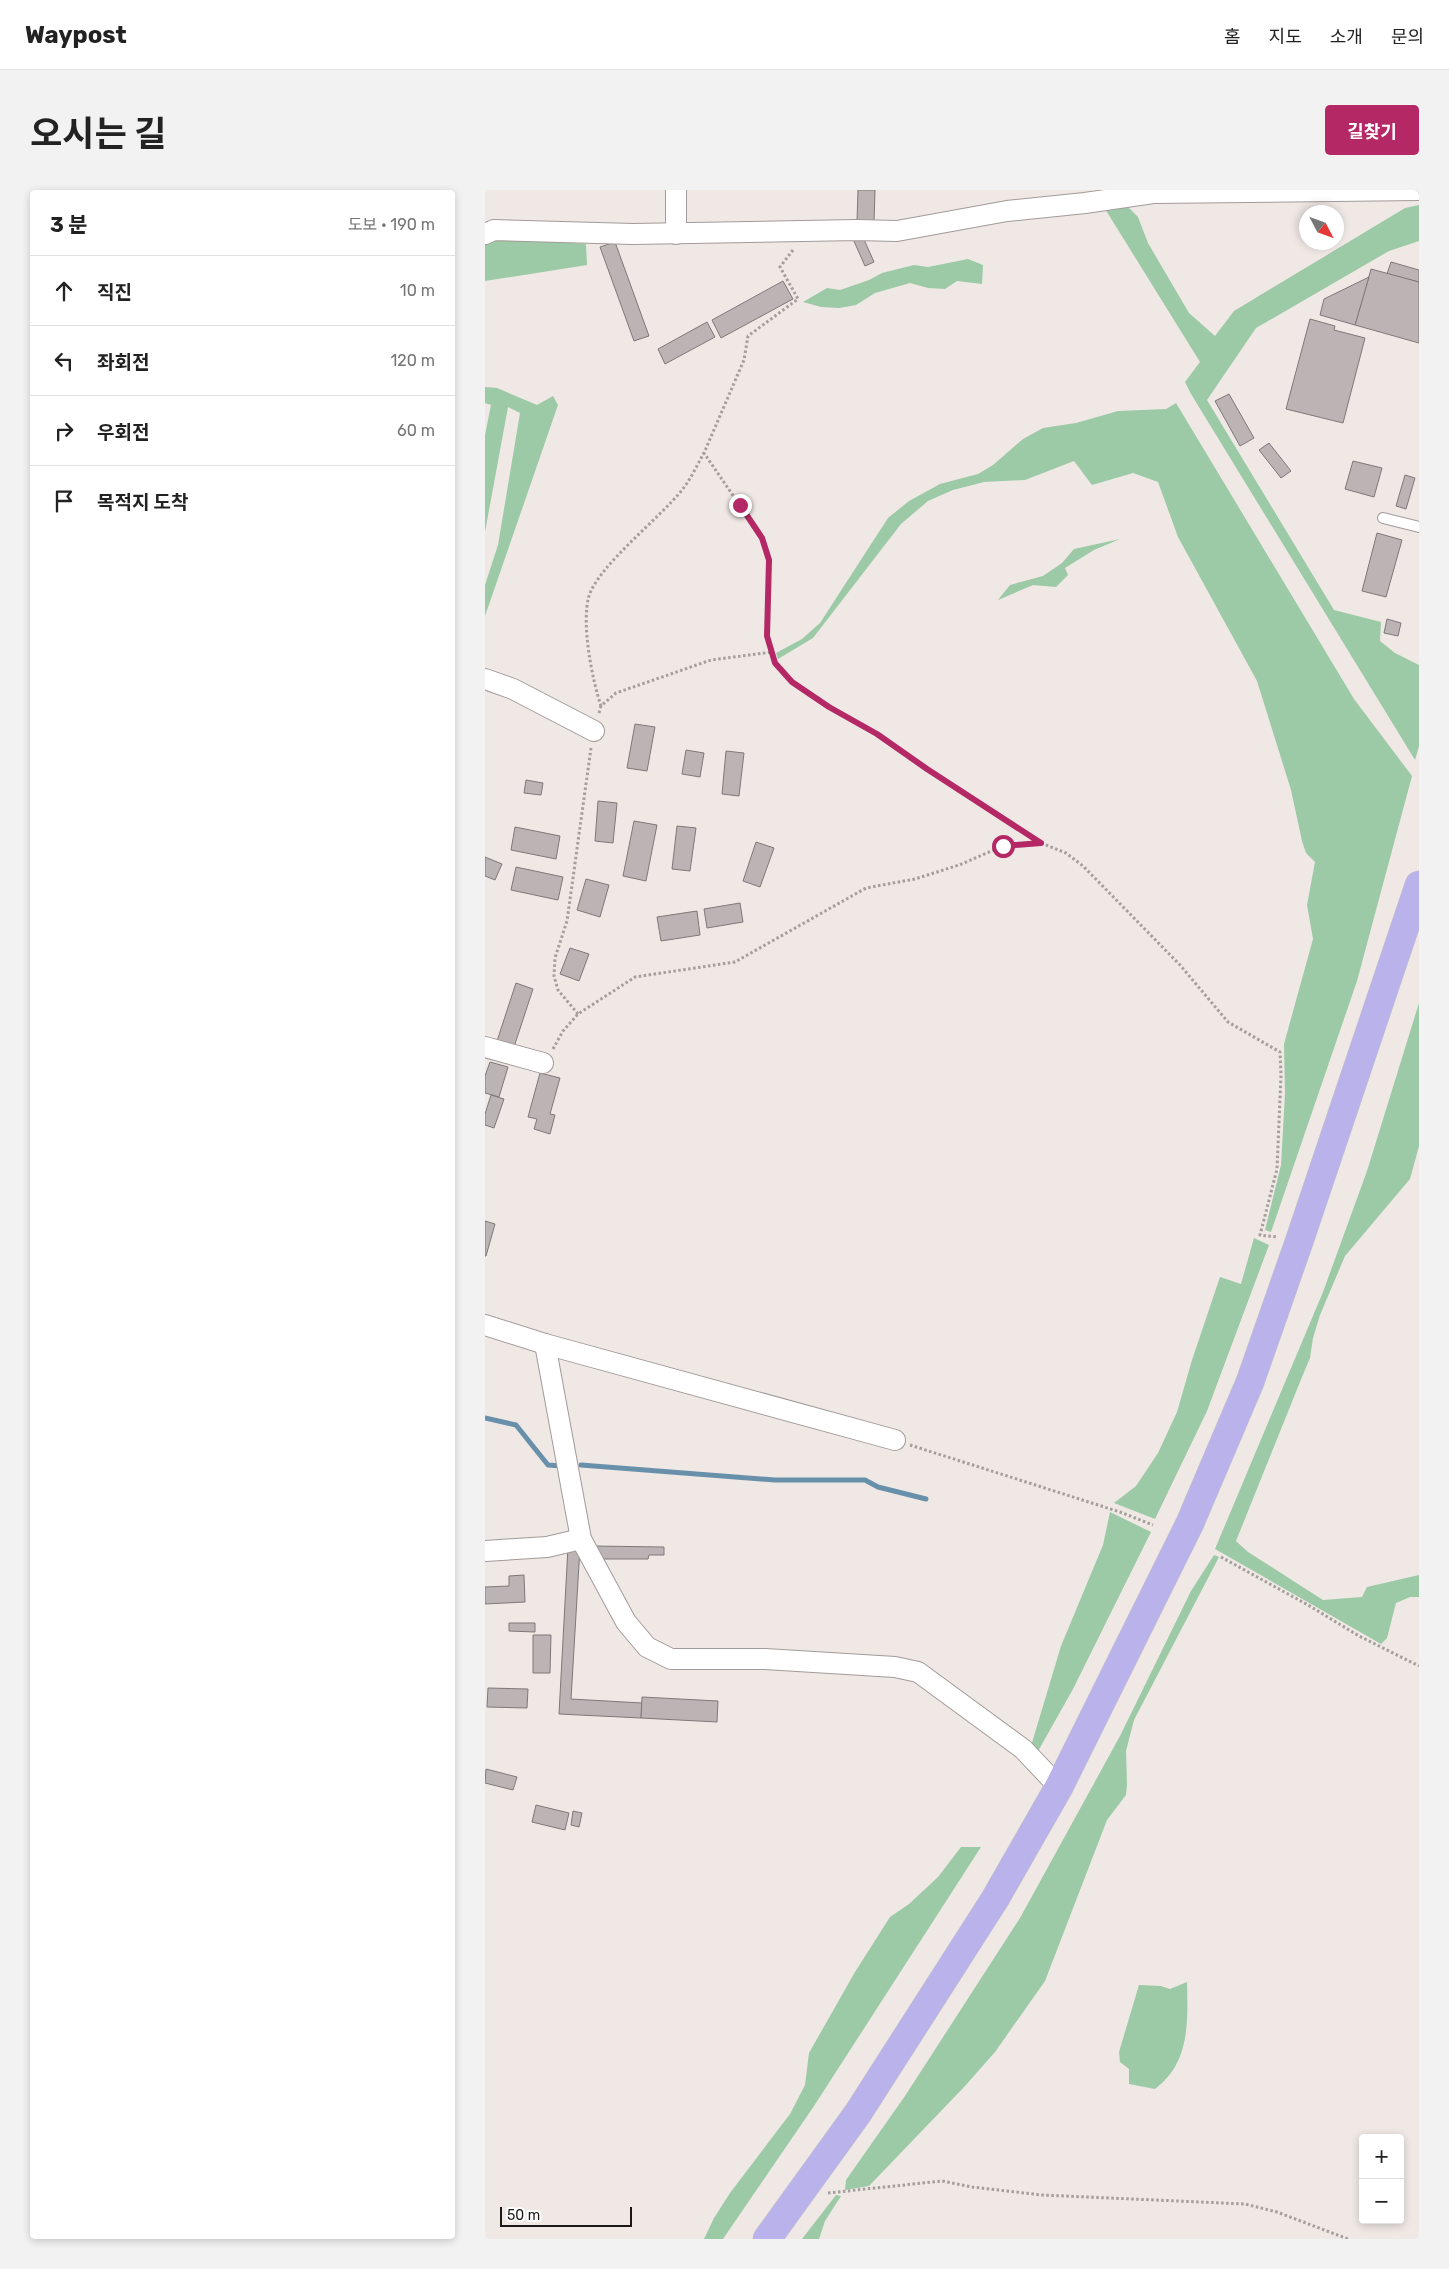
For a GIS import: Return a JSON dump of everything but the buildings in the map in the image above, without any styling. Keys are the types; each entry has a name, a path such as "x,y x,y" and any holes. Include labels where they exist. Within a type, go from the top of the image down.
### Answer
{"highway":[{"path":"767,2239 858,2113 995,1899 1059,1787 1189,1523 1249,1382 1300,1239 1419,886"}],"street":[{"path":"676,190 676,234"},
{"path":"485,234 494,230 633,234 897,231 1007,211 1085,203 1153,193 1419,190"},
{"path":"485,679 513,689 594,731"},
{"path":"485,1047 543,1063"},
{"path":"485,1325 545,1344 895,1440"},
{"path":"545,1344 581,1539 626,1622 647,1647 671,1659 765,1659 895,1667 918,1672 1023,1749 1059,1787"},
{"path":"485,1551 547,1547 581,1539"}],"lane":[{"path":"1383,518 1419,527"}],"path":[{"path":"578,1014 558,990 554,976 555,958 567,921 581,808 594,731 601,706 594,686 585,621 590,595 603,573 682,490 704,453 744,360 748,336 798,299 779,267 807,231"},
{"path":"704,453 762,538 769,560 767,636 775,663 792,682 829,707 877,734 1041,843 1066,853 1083,866 1179,965 1228,1022 1280,1052 1281,1075 1277,1169 1261,1235 1300,1239"},
{"path":"601,706 616,694 711,660 772,652"},
{"path":"543,1063 553,1050 563,1031 578,1014 635,977 735,962 866,888 915,880 959,865 1003,846 1041,843"},
{"path":"895,1440 1120,1512 1153,1525"},
{"path":"1221,1557 1308,1604 1359,1636 1419,1666"},
{"path":"823,2194 845,2193 917,2182 942,2181 972,2187 1042,2195 1245,2204 1277,2212 1348,2239"}],"green space":[{"path":"1122,201 1138,217 1148,243 1189,313 1215,336 1234,311 1335,250 1344,250 1344,245 1405,208 1419,205 1419,241 1389,251 1256,328 1207,400 1334,610 1381,622 1380,641 1395,653 1419,665 1419,746 1415,760 1191,394 1185,382 1200,362 1102,204"},
{"path":"494,238 586,244 587,265 485,281 485,242"},
{"path":"968,259 983,265 982,284 957,281 945,289 928,288 910,283 875,293 856,305 839,308 821,307 803,302 827,288 840,290 869,280 882,273 914,265 928,267"},
{"path":"485,387 497,388 537,405 553,396 558,405 485,616 485,585 498,545 520,413 508,407 485,532 485,435 491,405 485,403"},
{"path":"1176,403 1354,699 1412,776 1357,981 1271,1232 1265,1230 1281,1165 1285,1094 1284,1044 1313,939 1307,905 1315,862 1306,853 1302,841 1291,790 1257,681 1178,537 1158,482 1133,473 1092,485 1074,461 1025,480 984,482 953,490 928,501 901,524 813,638 778,659 776,653 802,639 820,623 888,518 909,501 940,484 978,474 993,465 1023,439 1043,428 1076,423 1118,411 1166,409"},
{"path":"1120,539 1094,550 1065,568 1068,575 1056,587 1033,585 998,600 1010,585 1043,576 1062,563 1074,549"},
{"path":"1419,1003 1419,1146 1410,1179 1345,1256 1320,1315 1313,1338 1310,1358 1236,1541 1248,1552 1323,1600 1362,1597 1367,1587 1419,1575 1419,1597 1410,1597 1396,1603 1387,1638 1381,1644 1215,1549 1323,1292 1367,1171"},
{"path":"1254,1238 1269,1245 1207,1411 1155,1519 1114,1503 1136,1486 1158,1453 1177,1412 1220,1277 1241,1284"},
{"path":"1110,1512 1151,1532 1073,1689 1037,1753 1031,1746 1061,1646 1103,1545"},
{"path":"1214,1555 1219,1557 1134,1720 1126,1751 1126,1795 1107,1820 1045,1981 995,2052 965,2086 869,2186 845,2190 846,2180 905,2096 1020,1918 1120,1736 1191,1591"},
{"path":"961,1847 981,1847 814,2106 723,2239 704,2239 714,2218 730,2193 790,2114 805,2085 809,2053 855,1972 890,1917 909,1904 938,1877"},
{"path":"1187,1982 1187,2027 1181,2054 1175,2067 1155,2089 1129,2084 1129,2069 1120,2062 1119,2052 1139,1985 1161,1986 1170,1989"},
{"path":"836,2195 841,2196 825,2221 819,2239 802,2239"}],"waterway":[{"path":"485,1418 516,1425 548,1465 562,1466"},
{"path":"581,1465 775,1480 865,1480 878,1487 926,1499"}],"route":[{"path":"740,505 762,538 769,560 767,636 775,663 792,682 829,707 877,734 1041,843 1003,846"}]}
